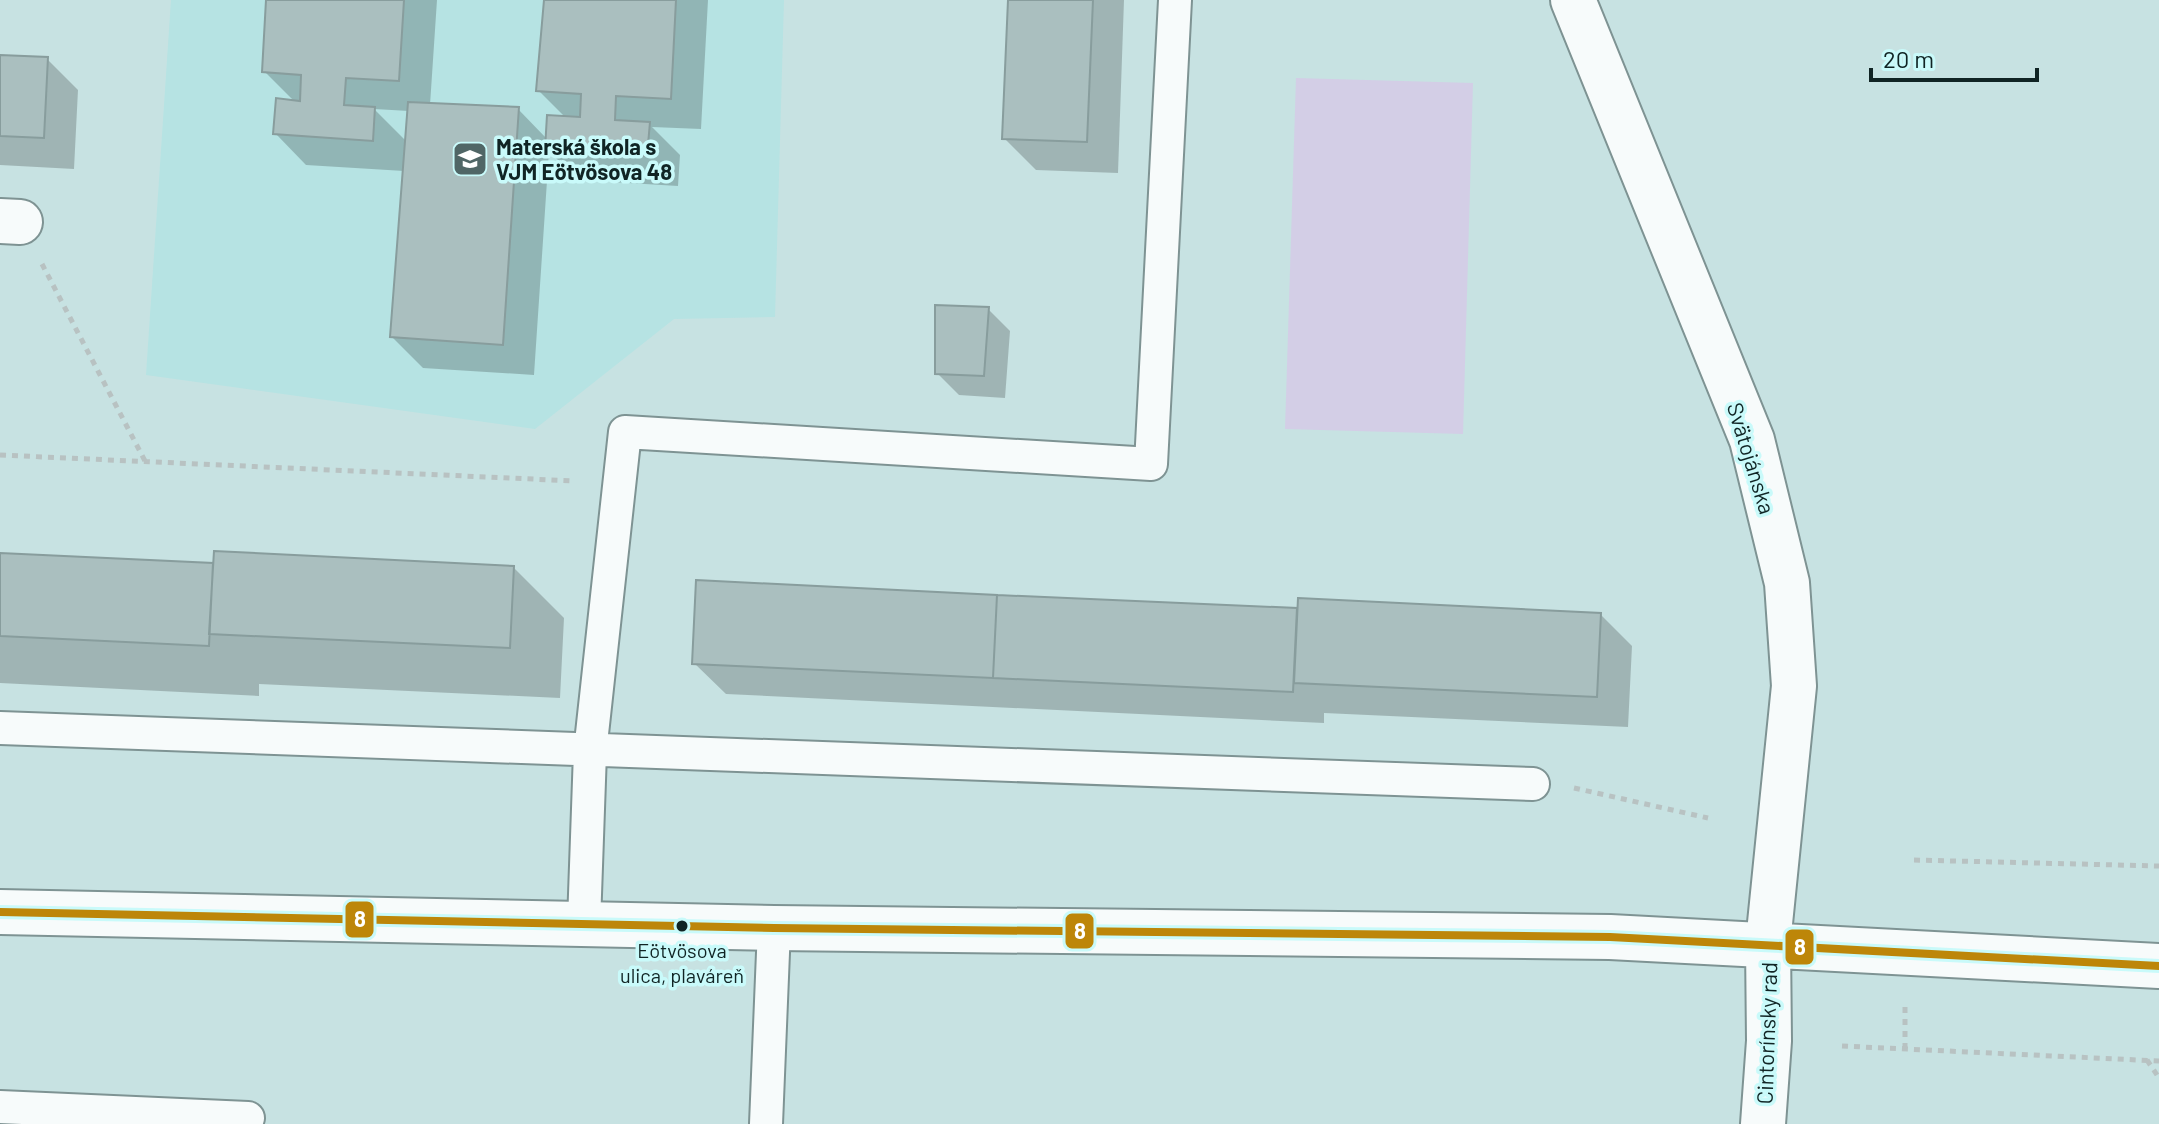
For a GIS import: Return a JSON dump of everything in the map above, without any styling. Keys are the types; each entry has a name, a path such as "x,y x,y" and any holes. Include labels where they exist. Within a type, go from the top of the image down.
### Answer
{"street":[{"name":"Svätojánska","path":"1573,0 1752,440 1787,583 1794,686 1768,943"},
{"path":"0,912 774,928 1610,937 2159,966"},
{"name":"Cintorínsky rad","path":"1763,1124 1769,1041 1768,943"}],"lane":[{"path":"584,923 590,752 625,432 1151,464 1175,0"},
{"path":"0,728 590,752 1533,784"},
{"path":"766,1124 774,928"},
{"path":"0,1107 248,1118"}],"path":[{"path":"10,221 145,462"},
{"path":"0,455 620,483"},
{"path":"1533,784 1588,789 1708,818"},
{"path":"1914,860 2159,866"},
{"path":"1905,1005 1905,1049"},
{"path":"1842,1046 2159,1061"},
{"path":"2147,1060 2159,1078"}],"shaded area":[{"name":"Materská škola s VJM Eötvösova 48","path":"171,0 784,0 775,317 674,319 535,429 146,375"},
{"path":"1296,78 1473,83 1463,434 1285,429"}],"building":[{"path":"266,0 404,0 399,81 346,78 344,105 375,107 373,141 273,134 276,98 300,101 301,75 262,72"},
{"path":"544,0 676,0 671,99 616,96 615,120 650,122 647,156 545,149 547,115 580,117 581,94 536,91"},
{"path":"1008,0 1093,0 1087,142 1002,139"},
{"path":"0,55 48,57 44,138 0,136"},
{"path":"408,102 519,107 503,345 390,337"},
{"path":"935,305 989,307 984,376 935,374"},
{"path":"214,551 514,566 510,648 209,634"},
{"path":"0,553 213,563 209,646 0,636"},
{"path":"696,580 997,595 993,678 692,664"},
{"path":"997,595 1297,608 1293,692 993,678"},
{"path":"1298,598 1601,613 1597,697 1294,683"}],"transit line":[{"name":"8","path":"0,912 774,928 1610,937 2159,966"}],"place":[{"name":"Materská škola s VJM Eötvösova 48","path":"470,159"},
{"name":"Eötvösova ulica, plaváreň","path":"682,926"}]}
